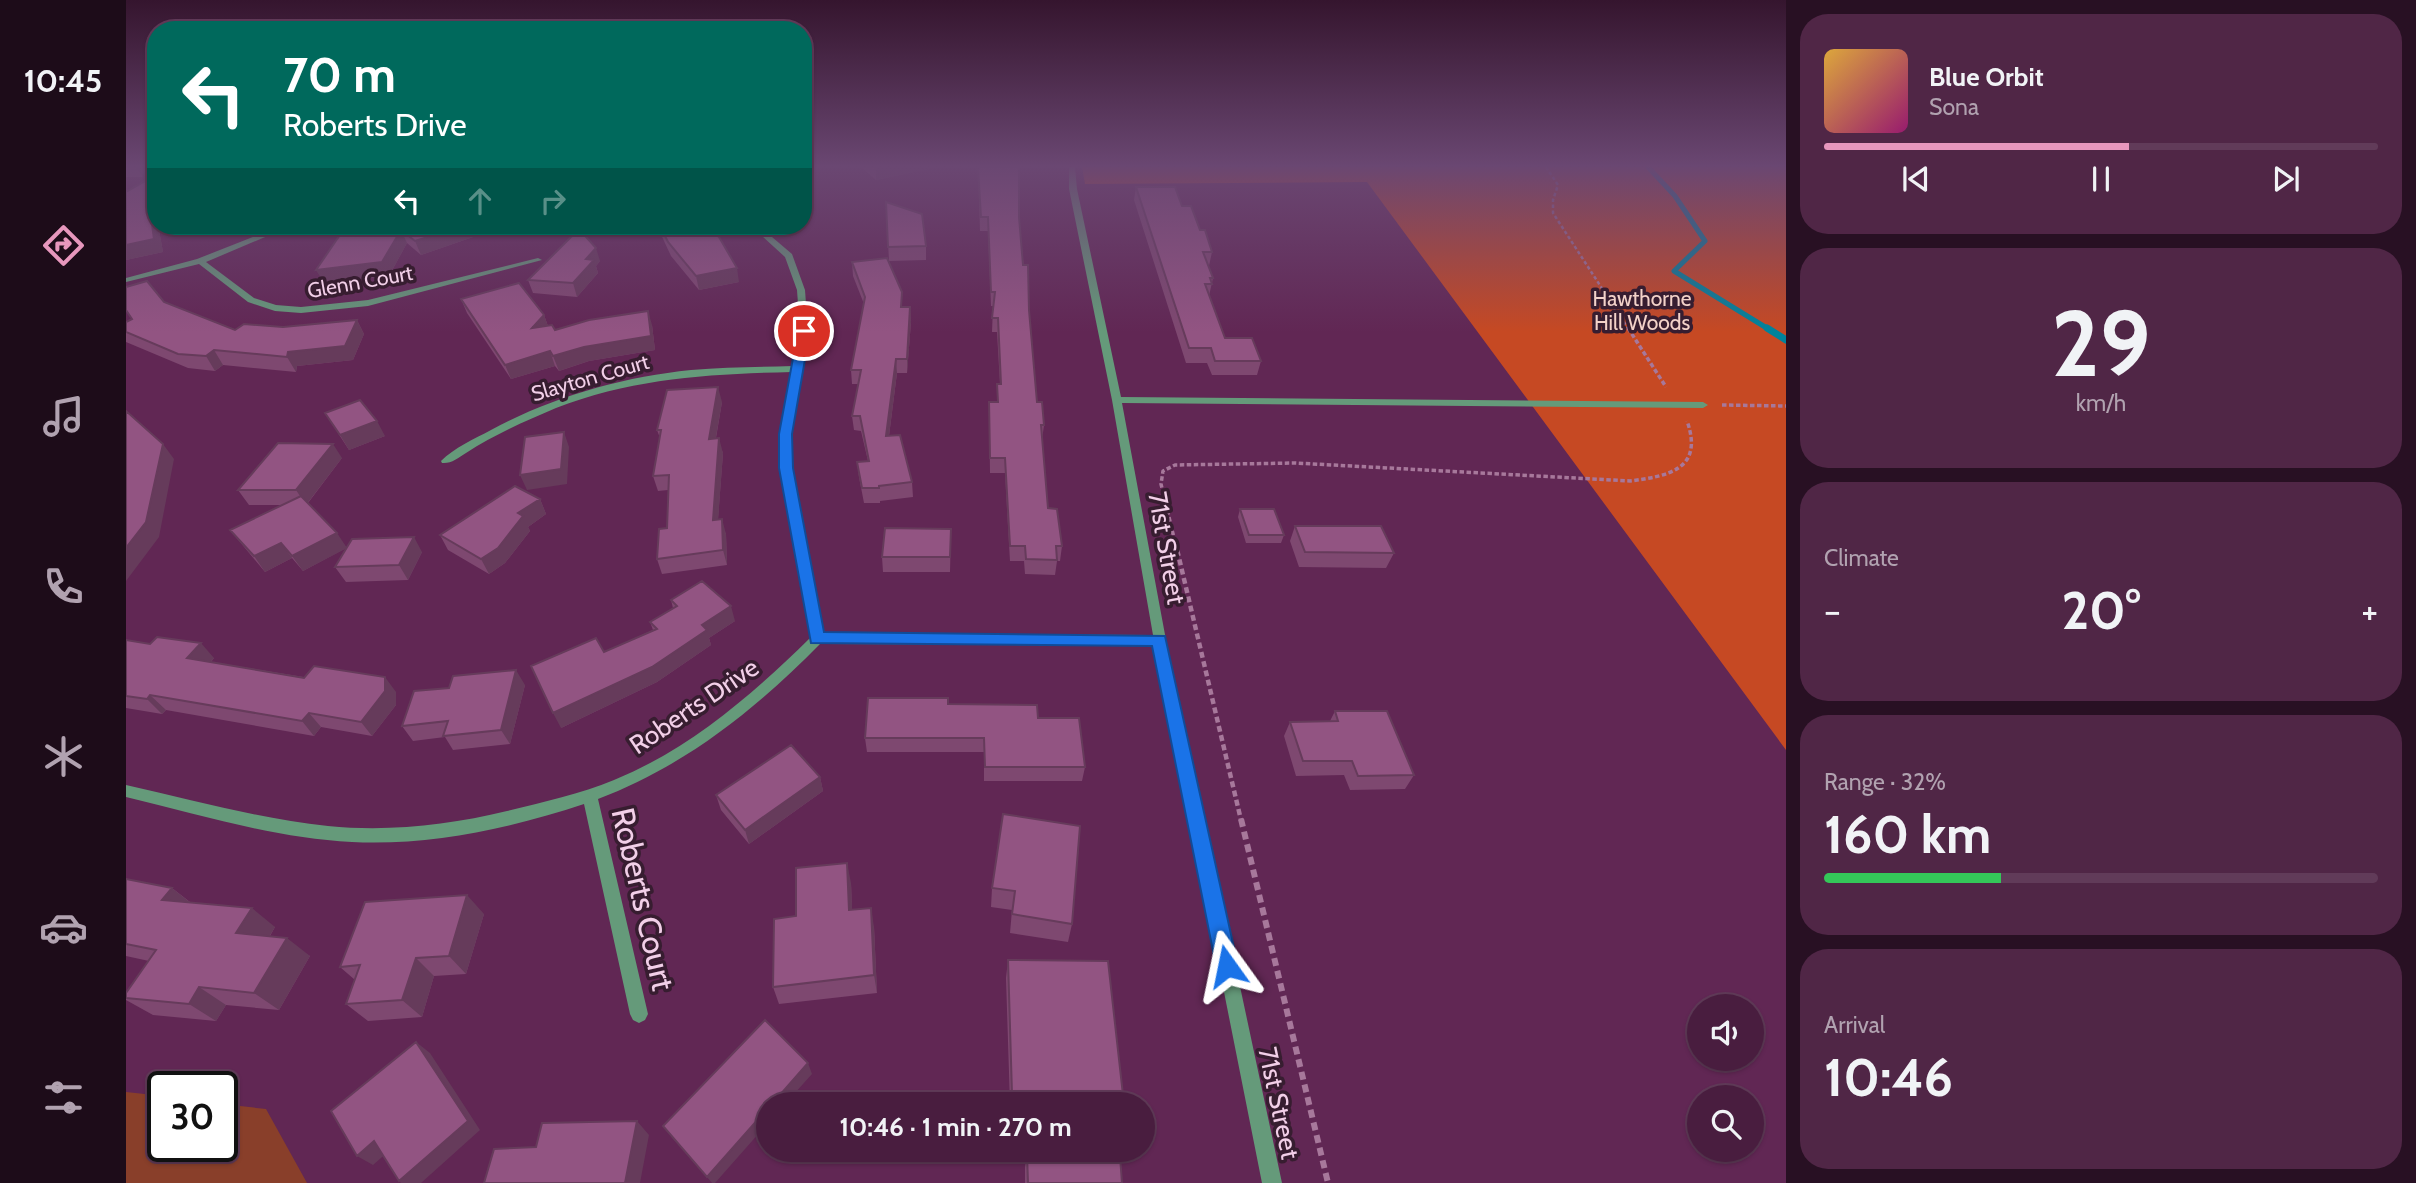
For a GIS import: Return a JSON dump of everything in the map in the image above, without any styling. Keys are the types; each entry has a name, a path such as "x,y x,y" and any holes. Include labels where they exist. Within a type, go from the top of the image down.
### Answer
{"street":[{"name":"71st Street","path":"1080,222 1117,400 1160,640 1272,1183"},
{"path":"126,279 200,261 265,235"},
{"path":"765,235 789,256 801,290 804,331 786,434 786,468 817,639 1160,640"},
{"name":"Glenn Court","path":"200,261 251,300 275,308 301,310 368,303 538,260"},
{"name":"Slayton Court","path":"446,461 508,425 618,386 690,373 798,369"},
{"path":"1117,400 1703,405"},
{"name":"Roberts Drive","path":"126,791 300,830 377,835 431,832 494,821 590,796 646,771 733,716 777,680 817,639"},
{"name":"Roberts Court","path":"590,796 639,1014"}],"path":[{"path":"1328,1183 1161,484 1163,471 1167,466 1175,465 1295,463 1598,481 1647,479 1682,467 1691,456 1695,444 1693,432 1679,406 1559,222"},
{"path":"1703,405 1786,406"}],"shaded area":[{"path":"126,1092 147,1094 147,1162 238,1162 238,1106 266,1109 307,1183 126,1183"}],"green space":[{"name":"Hawthorne Hill Woods","path":"1397,222 1786,222 1786,750"}],"building":[{"path":"126,222 147,222 147,235 153,235 154,239 126,245"},
{"path":"887,222 923,222 926,246 888,247"},
{"path":"988,222 1019,222 1023,265 1028,265 1037,402 1042,402 1044,425 1041,425 1048,508 1057,509 1062,546 1056,546 1057,560 1026,559 1025,546 1010,546 1005,458 990,458 989,402 998,402 997,384 1001,384 998,318 992,318 995,292 991,292"},
{"path":"1148,222 1197,222 1200,230 1205,230 1212,252 1203,252 1213,278 1210,278 1212,284 1205,284 1225,338 1252,338 1261,361 1215,361 1211,348 1189,348"},
{"path":"340,235 398,235 382,262 316,270"},
{"path":"407,235 434,235 415,241"},
{"path":"573,235 584,235 596,248 586,259 594,260 573,283 528,280"},
{"path":"664,235 717,235 737,268 696,276"},
{"path":"887,258 902,292 901,307 910,307 907,359 896,359 886,436 900,435 912,482 862,488 857,462 869,461 860,416 852,416 861,370 851,370 865,297 852,262"},
{"path":"147,281 164,302 235,330 244,324 283,327 357,320 345,346 288,352 287,357 214,350 206,356 178,354 126,332 126,322 132,319 126,310 126,287"},
{"path":"519,283 544,315 532,328 552,325 555,330 589,320 648,311 651,336 584,347 553,356 550,351 505,365 461,299"},
{"path":"718,387 709,439 719,438 713,520 722,519 723,550 657,559 659,529 667,528 669,475 653,476 661,430 657,430 667,390"},
{"path":"360,400 377,421 340,435 325,413"},
{"path":"126,411 163,444 146,522 126,548"},
{"path":"564,432 561,469 520,475 525,437"},
{"path":"278,443 333,444 296,490 238,490"},
{"path":"515,486 540,499 518,513 523,516 498,548 481,559 440,535"},
{"path":"301,496 337,533 292,556 281,543 254,556 230,530"},
{"path":"1240,509 1274,509 1284,535 1249,535"},
{"path":"1295,526 1381,526 1394,553 1305,552"},
{"path":"885,528 951,529 950,557 882,557"},
{"path":"414,537 399,565 335,567 352,539"},
{"path":"702,581 731,606 702,625 707,630 652,667 553,713 531,666 596,638 604,652 657,629 650,622 677,606 671,600"},
{"path":"157,637 201,643 187,658 304,678 314,666 385,677 385,691 361,722 309,713 302,721 150,695 147,699 126,696 126,640 150,644"},
{"path":"516,670 501,730 443,736 448,721 402,726 414,691 449,688 453,676"},
{"path":"868,698 948,698 948,704 1037,705 1038,718 1079,718 1085,767 985,767 984,738 865,738"},
{"path":"1335,711 1387,711 1414,775 1358,776 1352,761 1303,761 1290,722 1338,721"},
{"path":"791,745 820,777 745,830 716,795"},
{"path":"1003,814 1080,826 1072,924 1012,914 1015,891 992,888"},
{"path":"847,863 849,910 871,908 874,975 773,987 774,919 796,916 796,868"},
{"path":"126,879 172,888 162,900 252,908 236,933 287,938 254,993 199,987 189,1004 126,998 126,993 156,950 126,944"},
{"path":"467,895 449,956 416,958 402,1000 346,1004 360,965 340,967 365,902"},
{"path":"1008,960 1108,961 1123,1092 1012,1092"},
{"path":"765,1020 808,1063 783,1092 756,1092 756,1122 707,1177 663,1126"},
{"path":"416,1042 468,1121 399,1181 374,1141 357,1156 331,1111"},
{"path":"637,1121 625,1183 484,1183 494,1149 536,1147 542,1123"},
{"path":"1027,1162 1120,1162 1122,1183 1028,1183"}],"waterway":[{"path":"1692,222 1705,241 1674,271 1770,330"},
{"path":"1767,328 1786,340"}],"route":[{"path":"804,331 786,434 786,468 817,639 1160,640 1227,966"}]}
